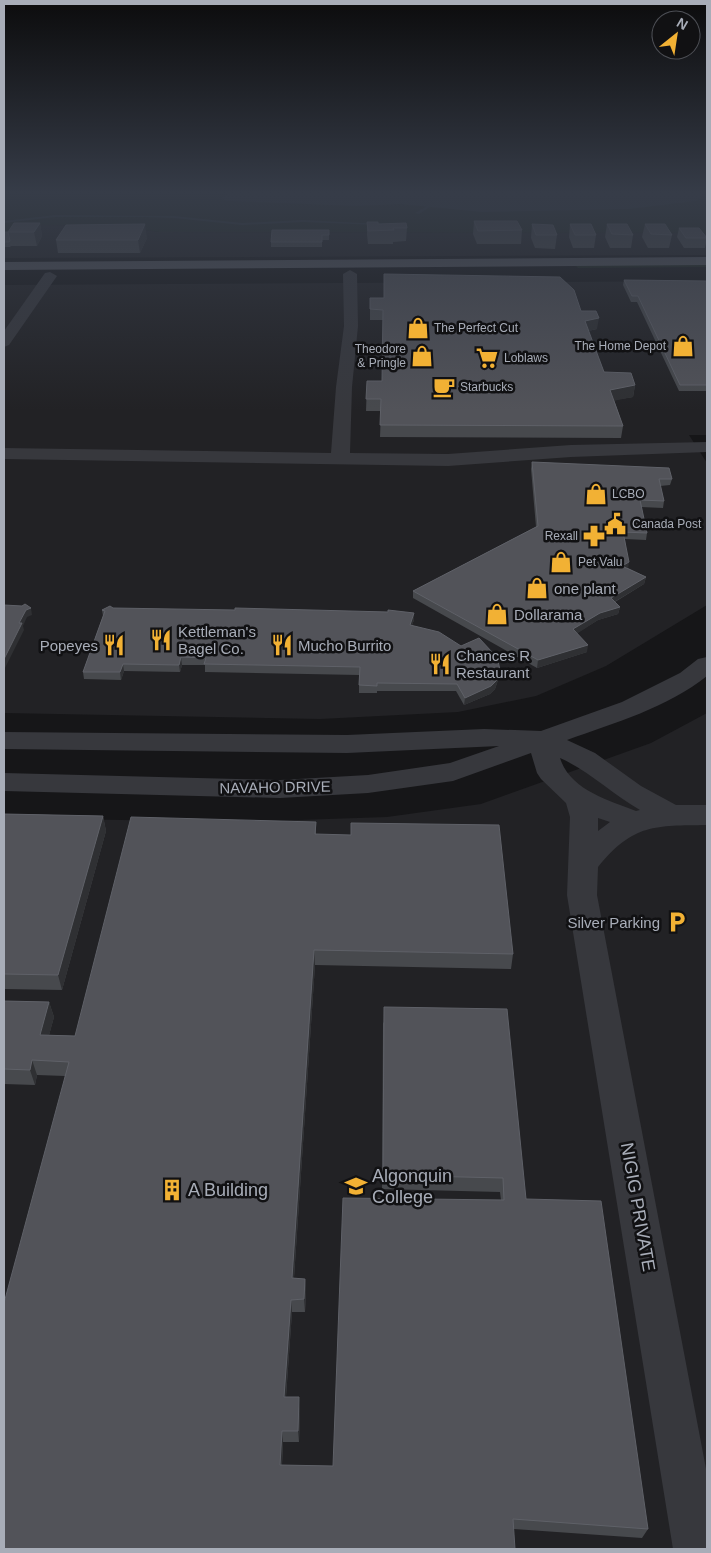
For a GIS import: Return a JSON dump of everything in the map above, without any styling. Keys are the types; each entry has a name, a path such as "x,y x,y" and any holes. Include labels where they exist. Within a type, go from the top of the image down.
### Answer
{"main road":[{"path":"4,276 508,265"},
{"path":"4,266 707,272"}],"street":[{"path":"340,460 344,387 351,326 352,269"},
{"path":"4,342 50,276"},
{"path":"4,454 448,460 571,450 707,447"},
{"name":"NAVAHO DRIVE","path":"4,782 280,789 368,784 453,772 631,708 689,678 707,664"},
{"name":"NAVAHO DRIVE","path":"4,740 347,744 484,737 540,740"},
{"path":"540,740 552,772 579,799 634,820"},
{"path":"540,740 585,759 631,794 671,815"},
{"name":"NIGIG PRIVATE","path":"579,799 584,817 582,895 698,1549"},
{"path":"583,864 597,846 634,820 671,815 707,816"}],"shaded area":[{"path":"707,265 707,267 578,268 576,266"},
{"path":"707,281 707,435 689,435 707,463 707,605 606,666 536,696 458,712 320,719 4,713 4,285"},
{"name":"Algonquin College","path":"707,713 707,1549 4,1549 4,818 241,822 387,817 481,804 651,743"}],"building":[{"name":"Loblaws","path":"384,274 560,277 574,290 581,311 596,311 599,318 585,321 604,372 631,373 635,385 610,390 623,426 380,425 381,399 366,399 367,381 382,381 383,310 370,309 370,298 384,298"},
{"name":"The Home Depot","path":"624,280 707,281 707,385 680,385 638,296 632,296"},
{"path":"532,462 669,468 672,479 659,479 664,501 640,500 647,533 623,532 629,562 622,566 646,577 611,598 620,607 600,613 573,629 588,645 538,660 413,591 538,526"},
{"path":"25,604 31,608 26,610 19,623 22,623 4,659 4,605 22,606"},
{"path":"110,606 113,608 235,610 235,608 388,612 388,610 414,613 410,625 439,632 461,646 479,638 498,661 500,670 496,681 491,686 465,698 457,684 377,683 377,686 359,685 360,667 204,664 206,658 181,657 179,665 123,664 120,672 83,672 105,611 102,610"},
{"path":"4,814 103,816 58,975 4,974"},
{"name":"Algonquin College","path":"131,817 316,822 315,834 351,835 351,823 499,825 513,954 314,950 292,1278 305,1279 304,1299 291,1300 284,1397 299,1397 298,1431 282,1431 280,1465 333,1466 343,1198 504,1200 503,1178 383,1175 384,1007 507,1009 526,1199 601,1201 648,1529 513,1519 515,1549 4,1549 4,1303 69,1062 32,1060 30,1070 4,1069 4,1001 49,1002 40,1035 75,1036"}],"place":[{"name":"The Perfect Cut","path":"418,328"},
{"name":"The Home Depot","path":"683,346"},
{"name":"Theodore & Pringle","path":"422,356"},
{"name":"Loblaws","path":"487,358"},
{"name":"Starbucks","path":"444,387"},
{"name":"LCBO","path":"596,494"},
{"name":"Canada Post","path":"615,524"},
{"name":"Rexall","path":"594,536"},
{"name":"Pet Valu","path":"561,562"},
{"name":"one plant","path":"537,588"},
{"name":"Dollarama","path":"497,614"},
{"name":"Kettleman's Bagel Co.","path":"161,640"},
{"name":"Popeyes","path":"114,645"},
{"name":"Mucho Burrito","path":"282,645"},
{"name":"Chances R Restaurant","path":"440,664"},
{"name":"Silver Parking","path":"677,922"},
{"name":"Algonquin College","path":"356,1186"},
{"name":"A Building","path":"172,1190"}]}
